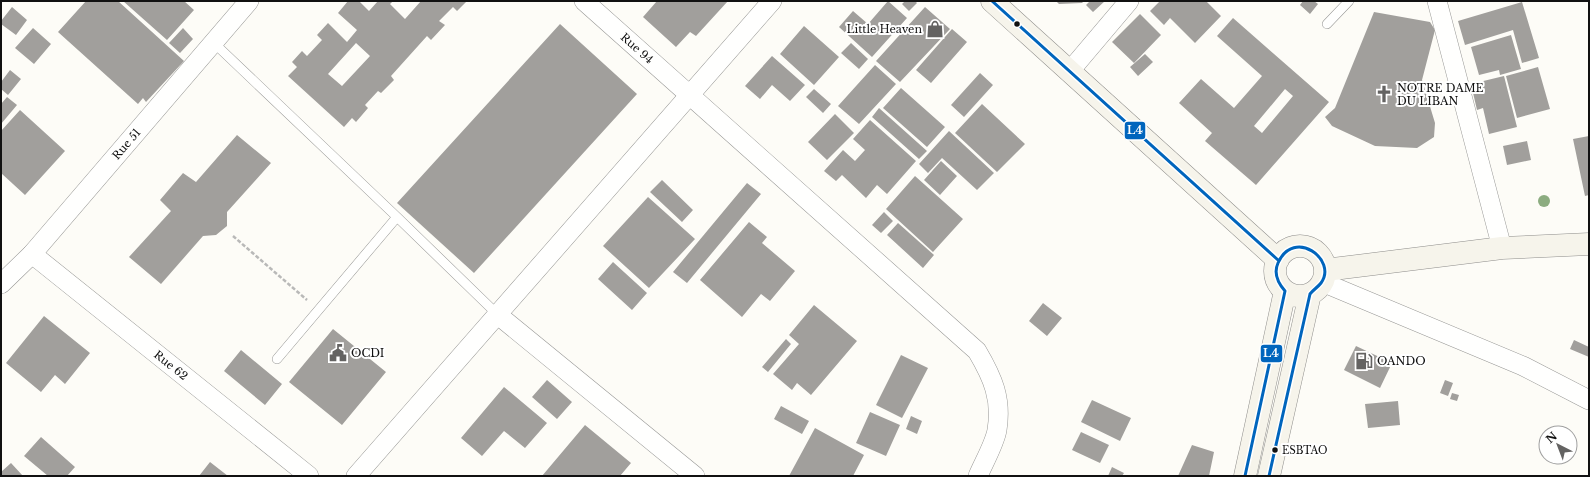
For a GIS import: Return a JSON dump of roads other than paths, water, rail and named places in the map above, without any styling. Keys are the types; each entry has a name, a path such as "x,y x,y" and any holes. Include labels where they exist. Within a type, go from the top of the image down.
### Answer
{"main road":[{"path":"992,1 1278,260"},
{"path":"1269,476 1319,282 1321,258 1315,251 1307,247 1299,246 1290,248 1283,253 1275,268 1279,285 1292,295 1301,296 1319,282 1455,253 1502,248 1589,244"},
{"path":"1245,476 1285,291"}],"street":[{"name":"Rue 51","path":"1,284 32,254 249,1"},
{"name":"Rue 94","path":"584,1 977,351 990,374 999,402 997,432 978,476"},
{"path":"356,476 772,1"},
{"path":"1069,72 1129,1"},
{"path":"1437,1 1502,248"},
{"name":"Rue 62","path":"32,254 309,476"},
{"path":"1319,282 1523,366 1589,400"},
{"path":"498,315 695,476"}],"lane":[{"path":"1327,24 1349,1"},
{"path":"214,43 498,315"},
{"path":"277,359 397,217"}],"place":[{"name":"Little Heaven","path":"935,29"},
{"name":"NOTRE DAME DU LIBAN","path":"1384,94"},
{"name":"OCDI","path":"338,353"},
{"name":"OANDO","path":"1364,361"},
{"name":"ESBTAO","path":"1275,450"}]}
